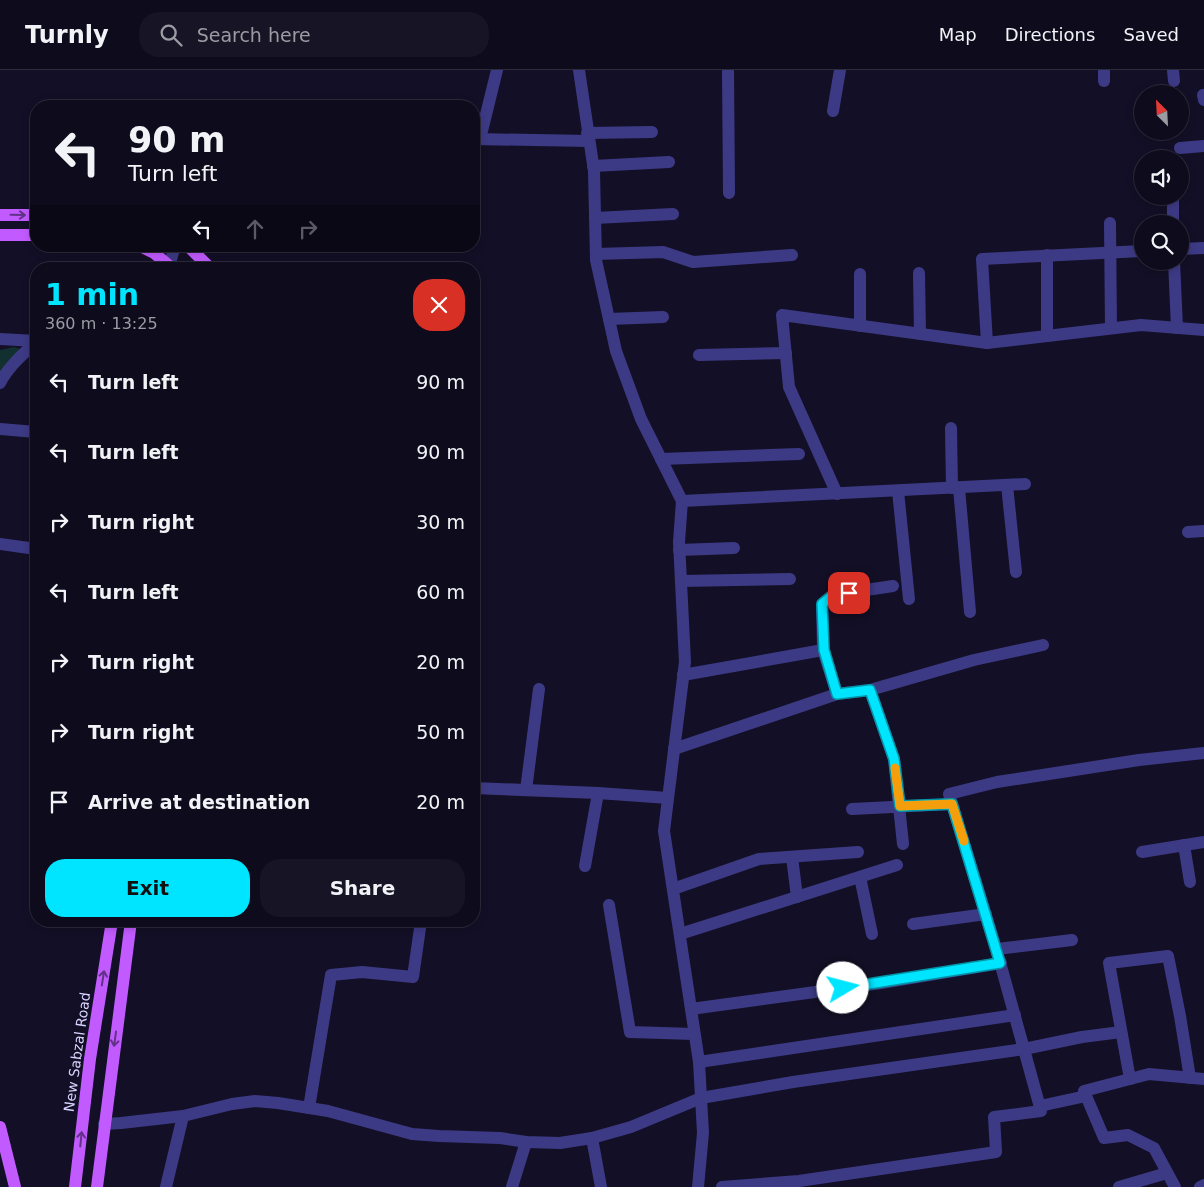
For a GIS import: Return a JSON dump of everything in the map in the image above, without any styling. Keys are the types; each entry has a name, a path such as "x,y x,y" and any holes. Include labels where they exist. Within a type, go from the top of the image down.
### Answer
{"main road":[{"path":"0,215 30,215"},
{"path":"0,236 30,235"},
{"path":"152,252 164,262"},
{"path":"195,252 204,262"},
{"name":"New Sabzal Road","path":"75,1187 90,1059 111,927"},
{"path":"97,1187 130,927"},
{"path":"0,1127 15,1187"}],"street":[{"path":"480,129 497,70"},
{"path":"579,70 593,166 596,260 616,351 641,419 682,501 678,542 685,662 664,831 699,1062 703,1133 698,1187"},
{"path":"728,70 729,192"},
{"path":"832,111 840,70"},
{"path":"1203,95 1204,100"},
{"path":"480,139 588,137 652,132"},
{"path":"1180,148 1204,146"},
{"path":"593,166 669,162"},
{"path":"595,218 673,214"},
{"path":"1110,223 1111,328"},
{"path":"1189,249 1204,248"},
{"path":"987,343 982,259 1134,251"},
{"path":"596,254 664,252 693,262 792,255"},
{"path":"1047,256 1047,336"},
{"path":"1174,270 1177,328"},
{"path":"919,273 920,334"},
{"path":"860,274 860,326"},
{"path":"837,494 789,387 782,315 987,343 1141,324 1204,330"},
{"path":"609,319 662,317"},
{"path":"0,339 30,341"},
{"path":"0,383 18,359 30,347"},
{"path":"699,355 786,353"},
{"path":"950,428 955,488 970,612"},
{"path":"0,429 30,432"},
{"path":"661,459 799,454"},
{"path":"682,501 1025,484"},
{"path":"1007,485 1016,572"},
{"path":"898,491 909,599"},
{"path":"1188,532 1204,531"},
{"path":"0,544 30,548"},
{"path":"679,550 734,548"},
{"path":"680,581 790,579"},
{"path":"837,694 824,650 822,604 833,595 893,586"},
{"path":"674,749 837,694 870,690 974,660 1043,645"},
{"path":"683,675 824,650"},
{"path":"526,790 539,689"},
{"path":"870,690 894,759 900,806 902,844"},
{"path":"722,1187 799,1181 996,1152 994,1117 1042,1111 986,914 949,794 997,782 1139,760 1204,753"},
{"path":"480,788 668,798"},
{"path":"585,866 598,793"},
{"path":"852,808 952,804"},
{"path":"1142,852 1204,842"},
{"path":"1184,845 1190,882"},
{"path":"673,889 759,859 858,852"},
{"path":"792,857 797,897"},
{"path":"680,934 897,865"},
{"path":"860,877 872,934"},
{"path":"609,905 630,1032 694,1034"},
{"path":"913,924 986,914"},
{"path":"309,1108 331,975 362,972 413,977 420,927"},
{"path":"996,949 1072,940"},
{"path":"1130,1079 1109,963 1168,956 1190,1078"},
{"path":"691,1009 881,983 1000,963"},
{"path":"699,1062 1015,1015"},
{"path":"104,1124 121,1124 183,1116 232,1104 255,1102 278,1103 328,1111 412,1134 560,1143 592,1138 631,1127 701,1098 802,1081 1024,1049 1082,1037 1121,1032"},
{"path":"1040,1106 1149,1074 1204,1079"},
{"path":"1085,1093 1104,1138 1128,1135 1154,1148 1175,1187"},
{"path":"166,1187 183,1116"},
{"path":"592,1138 601,1187"},
{"path":"512,1187 526,1142"},
{"path":"1119,1187 1167,1173"},
{"path":"1200,1187 1204,1185"}],"green space":[{"path":"14,347 24,350 0,375 0,350"}],"slow traffic":[{"path":"895,768 900,806 952,804 964,841"}],"route":[{"path":"843,988 1000,963 952,804 900,806 894,759 870,690 837,694 824,650 822,604 833,595 849,593"}]}
